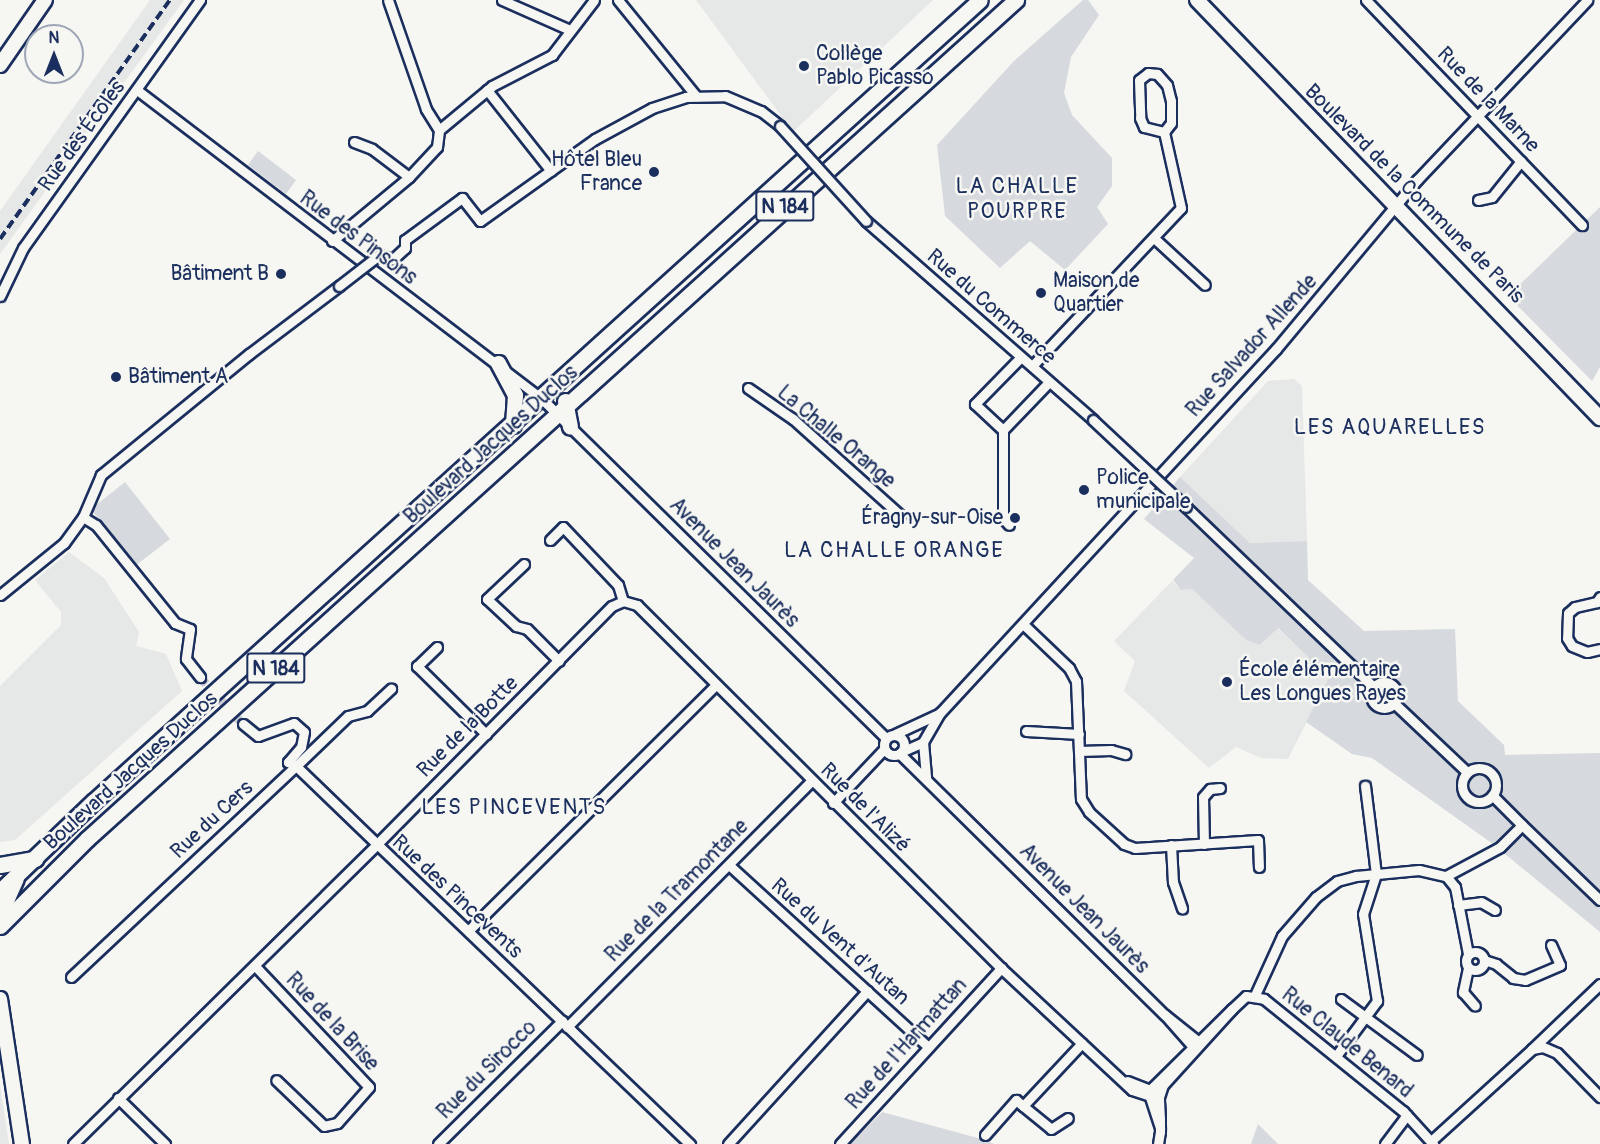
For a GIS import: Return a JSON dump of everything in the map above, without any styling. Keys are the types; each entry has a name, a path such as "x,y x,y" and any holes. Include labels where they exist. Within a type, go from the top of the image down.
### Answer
{"main road":[{"name":"Boulevard Jacques Duclos","path":"0,891 980,0"},
{"name":"Boulevard Jacques Duclos","path":"0,926 87,839 1016,0"},
{"path":"498,363 515,395 513,425"},
{"name":"N 184","path":"561,410 580,364"},
{"name":"N 184","path":"521,446 542,399"},
{"path":"561,410 570,427"},
{"path":"0,865 34,859"},
{"name":"N 184","path":"0,914 16,878"}],"street":[{"name":"Rue des Écoles","path":"0,296 23,248 200,0"},
{"path":"332,241 409,177 437,147 439,130 426,109 388,0"},
{"path":"502,0 570,30"},
{"path":"439,130 487,90 552,55 594,0"},
{"path":"618,0 696,96"},
{"name":"Boulevard de la Commune de Paris","path":"1197,0 1344,155 1397,204 1600,418"},
{"name":"Rue de la Marne","path":"1366,0 1478,114 1582,225"},
{"name":"Rue Salvador Allende","path":"922,742 940,713 1276,349 1397,204 1478,114 1587,0"},
{"path":"0,65 43,4"},
{"path":"1148,73 1157,74 1167,85 1171,123 1164,132 1144,127 1140,118 1139,80 1148,73"},
{"name":"Rue des Pinsons","path":"137,90 332,241 498,363 542,399 561,410"},
{"path":"487,90 551,171"},
{"name":"Rue du Commerce","path":"83,517 101,475 249,354 379,255 393,259 405,248 405,240 462,198 480,221 595,139 652,108 696,96 725,96 745,103 780,126 866,221 1093,420 1374,687"},
{"path":"1032,366 1181,208 1164,132"},
{"path":"354,142 372,149 409,177"},
{"path":"1478,200 1492,197 1521,160"},
{"path":"1154,238 1205,285"},
{"path":"1003,430 975,404 1022,357"},
{"path":"1009,525 1003,518 1003,430 1049,382"},
{"name":"La Challe Orange","path":"748,388 793,419 900,515"},
{"name":"Avenue Jean Jaurès","path":"570,427 890,736"},
{"path":"0,595 64,543 83,517 96,525 175,623 190,629 186,659 200,677"},
{"path":"550,540 563,527 618,585 622,601"},
{"path":"524,564 488,599 516,626 527,629 559,662"},
{"path":"1600,597 1597,602 1585,604 1568,613 1567,638 1572,646 1587,652 1600,649"},
{"name":"Rue de la Botte","path":"377,844 612,606 622,601"},
{"name":"Rue de l'Alizé","path":"622,601 637,605 1001,968 1122,1078 1155,1095"},
{"path":"1023,624 1072,672 1079,699 1081,799 1089,812 1124,844 1135,848 1258,840 1259,867"},
{"path":"437,647 417,666 486,734"},
{"path":"1382,682 1392,684 1398,693 1395,704 1385,709 1376,706 1371,694 1374,687 1382,682"},
{"path":"468,931 716,685"},
{"name":"Rue du Cers","path":"71,977 348,716 367,711 392,689"},
{"path":"1395,704 1467,772"},
{"name":"Rue Salvador Allende","path":"890,736 940,713"},
{"path":"243,724 258,736 294,723 304,732 301,747 288,762 296,766 377,844"},
{"path":"1026,731 1079,734"},
{"path":"833,803 884,749 890,736 903,739 900,753"},
{"path":"884,749 891,755 922,742 926,778"},
{"path":"1079,751 1111,750 1125,754"},
{"name":"Avenue Jean Jaurès","path":"900,753 1197,1046"},
{"path":"1479,768 1491,772 1496,784 1492,795 1478,802 1465,794 1463,779 1467,772 1479,768"},
{"name":"Rue de la Tramontane","path":"565,1024 812,781"},
{"path":"1336,1056 1377,1001 1363,914 1376,874 1365,786"},
{"path":"1204,844 1203,797 1210,789 1220,788"},
{"path":"1492,795 1600,900"},
{"path":"1446,876 1500,847 1522,825"},
{"name":"Rue des Pincevents","path":"73,1144 377,844 565,1024 679,1140 690,1144"},
{"path":"1171,845 1173,882 1182,908"},
{"name":"Rue du Vent d'Autan","path":"729,865 927,1046"},
{"path":"1255,996 1282,936 1316,897 1337,880 1419,870 1446,876 1455,887 1468,954 1468,968 1463,992 1475,1006"},
{"path":"1458,905 1481,902 1495,910"},
{"path":"1468,954 1478,952 1484,960 1496,964 1513,978 1525,980 1560,965 1551,945"},
{"path":"1468,968 1479,969 1484,960"},
{"name":"Rue de la Brise","path":"255,966 369,1087 337,1123 324,1126 276,1080"},
{"name":"Rue de l'Harmattan","path":"840,1144 927,1046 1001,968"},
{"path":"1432,1143 1600,984"},
{"path":"728,1144 867,992"},
{"name":"Rue Claude Benard","path":"1155,1095 1197,1046 1244,998 1255,996 1336,1056 1407,1115 1432,1143"},
{"path":"0,999 22,1144"},
{"path":"1341,999 1417,1055"},
{"name":"Rue du Sirocco","path":"438,1144 565,1024"},
{"path":"1023,1106 1082,1043"},
{"path":"1532,1049 1543,1047 1557,1053 1600,1097"},
{"path":"1155,1095 1160,1128 1158,1144"},
{"path":"118,1098 165,1144"},
{"path":"985,1135 1016,1100 1051,1129 1068,1118"},
{"path":"1385,1144 1407,1115"}],"shaded area":[{"path":"150,0 184,0 0,254 0,211"},
{"name":"Collège Pablo Picasso","path":"696,0 933,0 793,132"},
{"path":"1083,0 1088,0 1099,15 1071,57 1064,93 1072,115 1112,158 1112,186 1097,207 1108,224 1065,270 1030,241 1000,268 945,216 937,145 1014,61"},
{"path":"258,151 296,180 286,194 248,165"},
{"path":"1600,207 1600,367 1592,381 1508,296"},
{"path":"1294,379 1302,386 1307,541 1250,543 1180,477 1268,381"},
{"path":"1180,477 1250,543 1307,541 1308,580 1364,631 1455,629 1458,701 1504,745 1505,755 1600,753 1600,932 1493,844 1372,758 1352,754 1306,722 1331,674 1305,662 1308,657 1278,628 1260,645 1246,640 1192,589 1181,590 1173,580 1194,558 1144,519"},
{"path":"125,482 170,539 135,566 91,509"},
{"path":"69,552 104,578 139,632 136,646 166,654 182,691 15,840 0,842 0,686 61,625 61,612 35,580"},
{"name":"École élémentaire Les Longues Rayes","path":"1172,581 1181,590 1192,589 1246,640 1261,645 1277,628 1308,657 1306,663 1331,674 1288,759 1261,758 1236,747 1209,768 1124,691 1135,661 1114,641"},
{"path":"0,1085 9,1144 0,1144"},
{"path":"882,1112 985,1140 994,1144 850,1144"},
{"path":"1258,1124 1278,1144 1251,1144"}],"tunnel":[{"path":"200,677 243,724"}],"railway":[{"path":"0,239 170,0"}],"place":[{"name":"Collège Pablo Picasso","path":"804,66"},
{"name":"Hôtel Bleu France","path":"654,172"},
{"name":"Bâtiment B","path":"281,274"},
{"name":"Maison de Quartier","path":"1041,293"},
{"name":"Bâtiment A","path":"116,377"},
{"name":"Police municipale","path":"1084,490"},
{"name":"Éragny-sur-Oise","path":"1015,518"},
{"name":"École élémentaire Les Longues Rayes","path":"1227,682"}],"district":[{"name":"LA CHALLE POURPRE","path":"1017,198"},
{"name":"LES AQUARELLES","path":"1390,428"},
{"name":"LA CHALLE ORANGE","path":"894,551"},
{"name":"LES PINCEVENTS","path":"514,808"}]}
